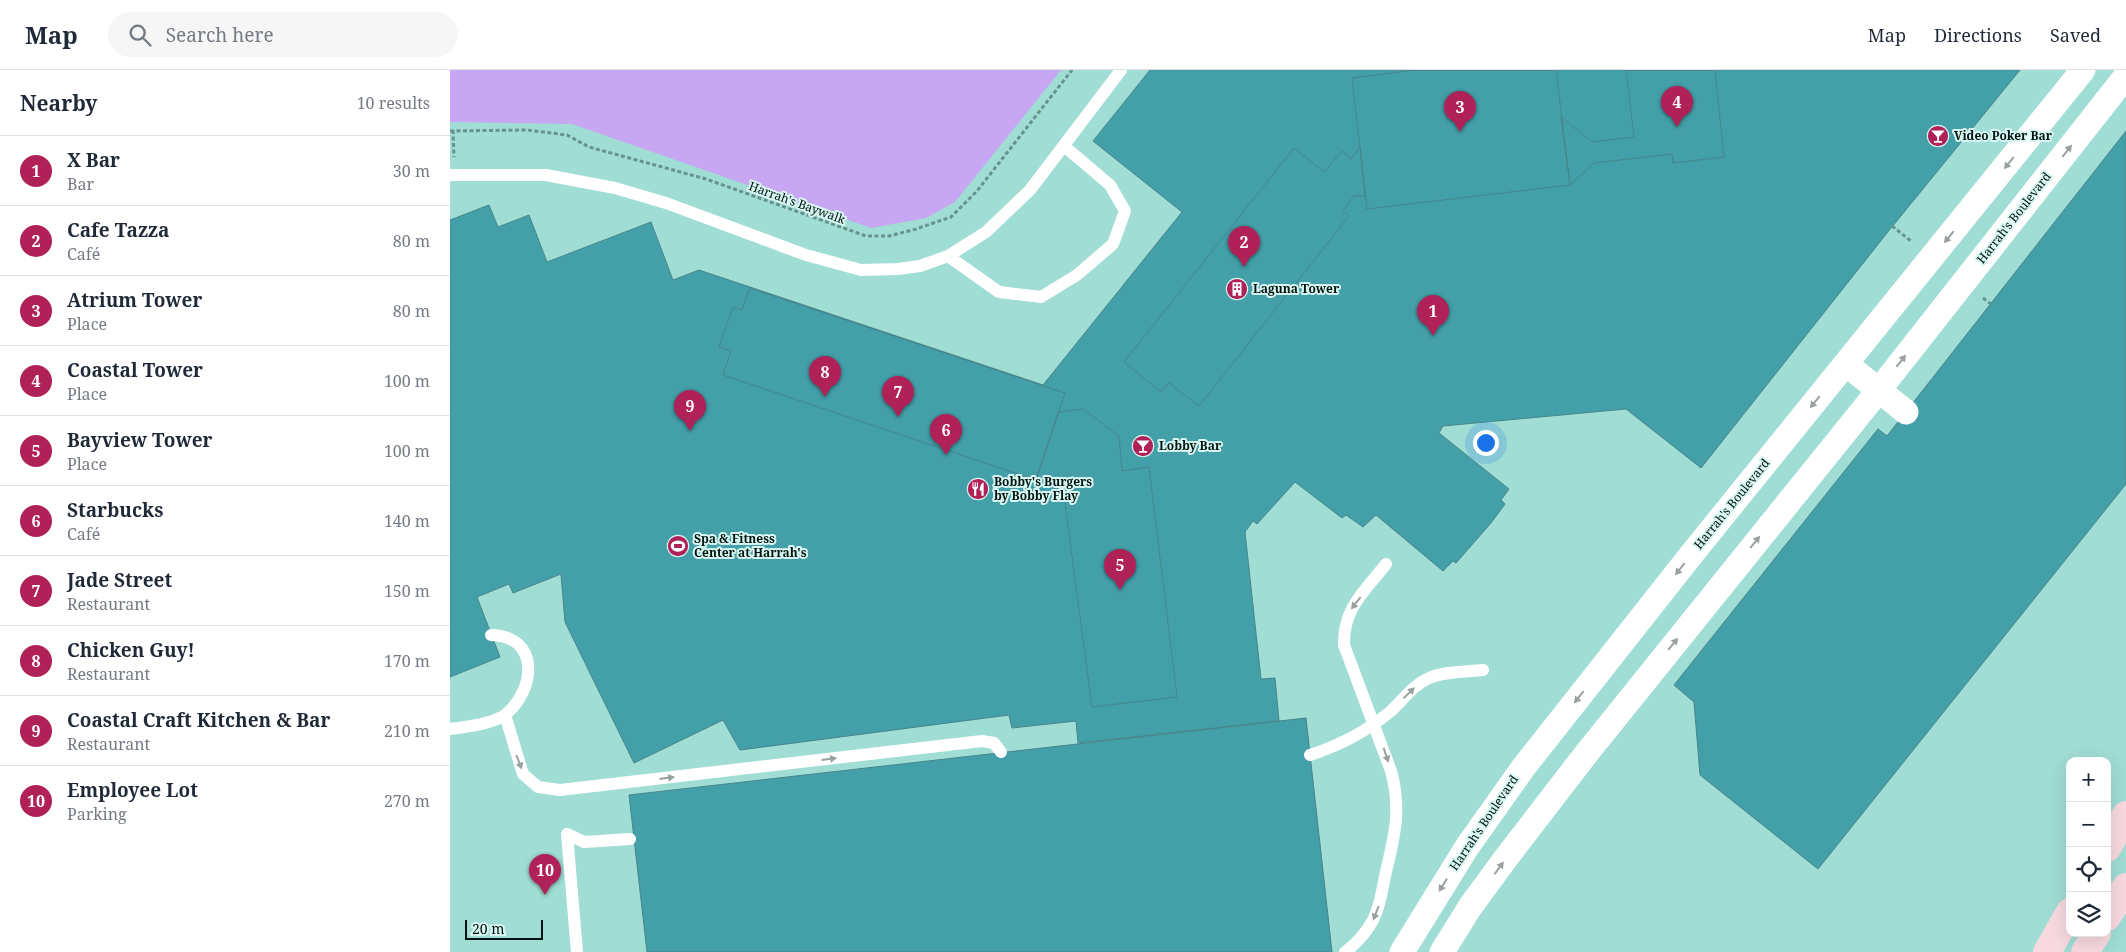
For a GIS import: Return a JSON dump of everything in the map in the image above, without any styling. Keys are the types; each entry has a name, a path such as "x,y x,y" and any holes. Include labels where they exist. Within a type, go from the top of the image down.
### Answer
{"main road":[{"path":"2108,847 2126,815"},
{"path":"2047,952 2066,919"},
{"path":"2085,952 2094,937"},
{"path":"2092,952 2100,937"}],"street":[{"name":"Harrah's Boulevard","path":"1402,952 1492,808 1691,554 2083,70"},
{"name":"Harrah's Boulevard","path":"1442,952 1496,872 1586,754 1879,390 2126,76"},
{"path":"1846,364 1906,412"},
{"path":"1554,729 1586,754"}],"lane":[{"path":"452,175 546,175 616,188 666,203 806,255 861,270 898,269 920,266 948,256 986,232 1030,190 1122,70"},
{"path":"948,256 999,292 1041,297 1077,275 1113,244 1125,210 1110,185 1064,146"},
{"path":"1345,952 1357,942 1373,920 1380,898 1397,822 1396,788 1375,724 1344,644 1344,632 1350,611 1386,564"},
{"path":"450,729 472,727 505,715 522,696 528,677 527,656 519,642 504,635 492,635"},
{"path":"1310,755 1345,742 1375,724 1416,685 1428,678 1443,674 1483,670"},
{"path":"505,715 524,774 538,787 560,790 982,741 994,744 1001,752"},
{"path":"577,952 567,834 584,842 630,839"}],"path":[{"name":"Harrah's Baywalk","path":"452,131 527,130 567,136 589,147 706,179 866,236 889,236 952,217 977,191 1072,70"},
{"path":"452,131 452,175"}],"shaded area":[{"path":"450,70 1061,70 955,202 926,218 871,228 572,124 450,122"}],"building":[{"path":"1150,70 2020,70 1887,233 1701,468 1626,409 1443,426 1439,433 1509,489 1501,500 1505,504 1491,523 1456,563 1453,561 1443,571 1376,515 1363,527 1346,515 1342,518 1295,482 1257,524 1253,521 1245,532 1261,679 1275,678 1279,721 1078,743 1076,721 1012,728 1009,715 740,750 723,720 634,763 565,622 561,574 513,593 509,584 477,597 500,657 450,677 450,220 489,205 498,227 529,215 547,262 651,222 673,280 699,270 1043,385 1182,212 1093,141"},
{"path":"1415,70 1556,70 1570,185 1367,209 1352,78"},
{"path":"1626,70 1715,70 1724,157 1673,163 1672,154 1594,163 1570,185 1561,117 1592,142 1634,137"},
{"path":"2126,131 2126,484 1818,869 1700,775 1694,702 1674,685 1878,429 1887,436"},
{"name":"Laguna Tower","path":"1360,147 1365,196 1354,196 1343,211 1349,216 1199,406 1169,383 1161,392 1124,362 1294,148 1324,172 1342,151 1351,159"},
{"path":"750,288 1065,393 1036,480 723,375 731,351 719,347 733,307 742,310"},
{"path":"1083,409 1119,436 1122,471 1149,467 1177,697 1092,707 1062,481 1046,483 1036,480 1058,412"},
{"path":"1306,718 1332,952 647,952 629,795"}],"place":[{"name":"Coastal Tower","path":"1677,127"},
{"name":"Atrium Tower","path":"1460,132"},
{"name":"Video Poker Bar","path":"1938,136"},
{"name":"Cafe Tazza","path":"1244,267"},
{"name":"Laguna Tower","path":"1237,289"},
{"name":"X Bar","path":"1433,336"},
{"name":"Chicken Guy!","path":"825,397"},
{"name":"Jade Street","path":"898,417"},
{"name":"Coastal Craft Kitchen & Bar","path":"690,431"},
{"name":"Lobby Bar","path":"1143,446"},
{"name":"Starbucks","path":"946,455"},
{"name":"Bobby's Burgers by Bobby Flay","path":"978,489"},
{"name":"Spa & Fitness Center at Harrah's","path":"678,546"},
{"name":"Bayview Tower","path":"1120,590"},
{"name":"Employee Lot","path":"545,895"}]}
